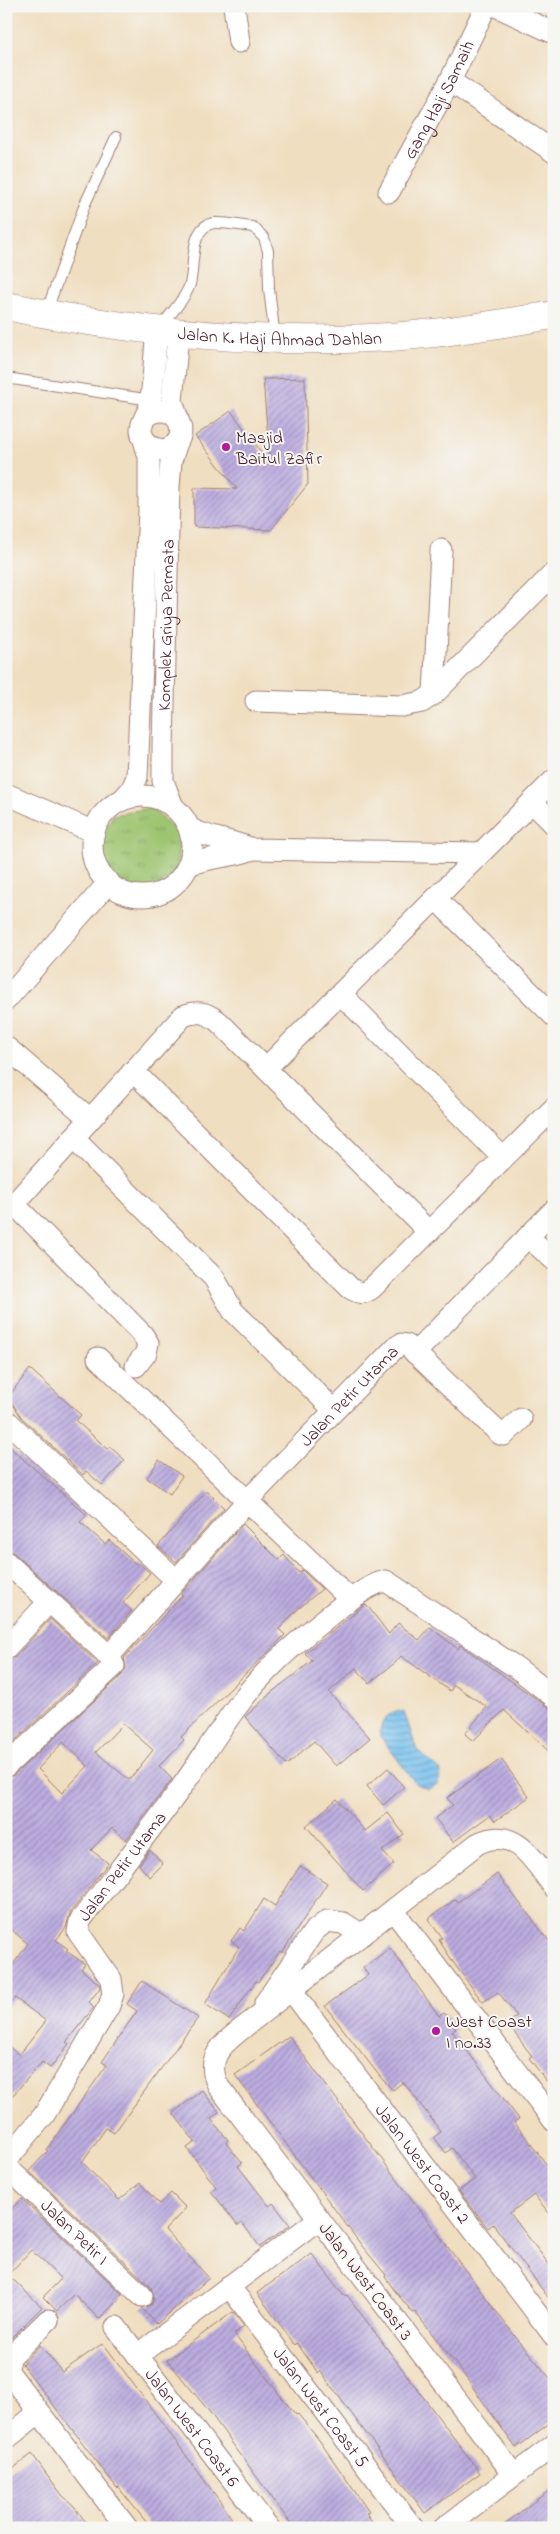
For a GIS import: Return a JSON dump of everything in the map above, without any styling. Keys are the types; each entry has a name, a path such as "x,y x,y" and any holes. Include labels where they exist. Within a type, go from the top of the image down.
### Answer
{"main road":[{"name":"Jalan K. Haji Ahmad Dahlan","path":"6,306 167,337 275,340 416,335 554,315"}],"street":[{"path":"234,6 239,42"},
{"name":"Gang Haji Samaih","path":"389,192 450,81 486,6"},
{"path":"496,6 554,33"},
{"path":"450,81 554,152"},
{"path":"167,337 174,379 175,410 181,434 177,442 169,448 160,449 151,447 144,440 141,432 142,423 148,408 152,377 167,337"},
{"path":"148,408 154,411 163,410 172,413 175,410"},
{"name":"Komplek Griya Permata","path":"122,800 132,789 137,777 149,508 149,457 144,440"},
{"name":"Komplek Griya Permata","path":"174,807 164,781 162,746 170,478 171,461 177,442"},
{"path":"434,694 442,550"},
{"path":"256,701 402,706 422,702 434,694 554,573"},
{"path":"138,745 162,746"},
{"path":"266,1068 554,780"},
{"path":"6,794 94,832"},
{"path":"149,796 162,800 174,807 183,816 189,828 192,847 188,865 174,884 153,894 130,894 109,882 102,874 93,854 94,832 100,818 122,800 149,796"},
{"path":"532,802 554,824"},
{"path":"189,828 212,838 240,844 252,849"},
{"path":"188,865 211,857 238,854 252,849 480,853"},
{"path":"6,1000 109,882"},
{"path":"436,898 554,1016"},
{"path":"340,994 503,1158"},
{"path":"136,1366 146,1353 148,1343 142,1334 10,1208 183,1016 195,1011 208,1013 219,1022 429,1232"},
{"path":"6,1047 90,1119"},
{"path":"133,1072 357,1293 365,1293 372,1288 554,1108"},
{"path":"73,1138 214,1278 233,1311 334,1410"},
{"path":"415,1353 554,1210"},
{"path":"528,1236 554,1260"},
{"name":"Jalan Petir Utama","path":"6,1766 114,1666 109,1656 176,1580 247,1501 396,1347 401,1344 407,1345 500,1434 504,1435 521,1419"},
{"path":"98,1358 350,1599"},
{"path":"6,1420 176,1580"},
{"path":"6,1562 109,1656"},
{"name":"Jalan Petir Utama","path":"6,2161 44,2115 113,1994 111,1979 78,1932 80,1921 178,1792 266,1671 350,1599 377,1582 386,1581 517,1668 554,1697"},
{"path":"6,1648 49,1602"},
{"path":"253,2020 477,1844 489,1838 501,1837 514,1841 526,1850 554,1887"},
{"path":"393,1910 554,2121"},
{"path":"253,2020 314,1931 327,1920 343,1923 362,1934"},
{"name":"Jalan West Coast 2","path":"291,1990 554,2336"},
{"name":"Jalan West Coast 3","path":"253,2020 219,2049 214,2058 212,2068 219,2087 514,2475"},
{"name":"Jalan Petir I","path":"6,2166 142,2296"},
{"path":"138,2355 319,2219"},
{"name":"Jalan West Coast 5","path":"229,2286 413,2528"},
{"path":"48,2320 8,2362 7,2370 127,2528"},
{"name":"Jalan West Coast 6","path":"116,2327 269,2528"},
{"path":"6,2439 38,2412"},
{"path":"444,2528 554,2445"}],"lane":[{"path":"45,314 82,213 116,138"},
{"path":"167,337 190,283 197,238 201,230 216,223 254,227 264,238 268,251 269,289 275,340"},
{"path":"6,378 148,408"}],"green space":[{"path":"150,808 180,833 176,873 143,897 110,886 94,849 113,815"}],"water":[{"path":"396,1711 404,1712 417,1750 441,1771 438,1784 428,1789 416,1784 380,1736 384,1720"}],"building":[{"path":"305,378 308,484 271,530 194,527 194,488 237,489 195,436 231,411 270,464 263,379"},
{"path":"30,1369 81,1415 76,1421 108,1449 110,1447 125,1460 102,1485 86,1471 83,1475 22,1418 8,1397"},
{"path":"6,1444 87,1515 80,1522 105,1544 109,1540 137,1565 139,1563 150,1573 123,1603 132,1611 108,1638 14,1553 6,1550"},
{"path":"159,1460 182,1476 170,1494 147,1478"},
{"path":"207,1491 224,1508 176,1562 158,1546"},
{"path":"243,1524 279,1560 284,1555 299,1573 302,1570 322,1589 298,1609 279,1629 285,1635 181,1737 184,1740 159,1766 172,1779 126,1840 112,1828 91,1850 108,1863 70,1913 66,1928 56,1940 68,1949 66,1951 85,1964 81,1969 99,1984 100,1988 89,2002 94,2007 66,2042 69,2044 50,2068 42,2062 6,2103 6,2044 19,2055 46,2021 15,1998 6,2008 6,1974 28,1944 6,1925 6,1778 14,1775 122,1675 126,1668 124,1658 183,1595 181,1594","holes":["123,1724 153,1750 129,1780 96,1752","63,1742 88,1766 62,1793 38,1769"]},
{"path":"366,1604 389,1634 398,1623 419,1640 430,1627 458,1649 460,1645 551,1709 554,1712 554,1756 504,1710 473,1741 465,1734 487,1707 454,1685 450,1691 401,1656 369,1683 356,1668 329,1692 370,1738 336,1766 314,1741 287,1765 245,1717 272,1692 312,1661 305,1653"},
{"path":"50,1619 98,1663 6,1749 6,1660 15,1657"},
{"path":"501,1759 529,1797 495,1821 490,1815 453,1842 435,1818 453,1805 447,1798"},
{"path":"388,1768 404,1787 383,1805 367,1786"},
{"path":"337,1799 365,1831 388,1813 404,1834 382,1851 394,1864 363,1891 306,1826"},
{"path":"150,1850 163,1864 150,1877 139,1865"},
{"path":"300,1866 327,1883 282,1953 280,1951 258,1982 256,1981 229,2020 205,2004 239,1947 231,1941 240,1928 244,1931 264,1899 275,1906"},
{"path":"497,1874 554,1947 554,2091 529,2058 532,2056 507,2023 517,2016 498,1992 483,2002 455,1965 439,1940 442,1938 428,1919 456,1899 458,1902"},
{"path":"390,1948 439,2016 444,2013 456,2029 452,2031 519,2119 514,2122 554,2174 554,2219 534,2195 510,2213 554,2271 554,2305 493,2224 488,2228 459,2191 475,2179 452,2148 446,2153 434,2137 441,2132 424,2109 403,2082 393,2090 382,2079 325,2006 368,1975 363,1968"},
{"path":"142,1981 198,2018 114,2133 106,2128 82,2162 119,2200 140,2183 159,2204 171,2193 186,2208 165,2230 209,2278 157,2324 141,2308 151,2305 154,2299 151,2287 29,2171 48,2151 46,2150 107,2065 102,2062 137,2011 127,2004"},
{"path":"289,2036 514,2335 554,2383 554,2420 516,2448 462,2372 415,2312 413,2313 395,2291 385,2277 386,2275 362,2246 235,2075"},
{"path":"202,2090 219,2112 211,2119 228,2140 226,2143 242,2163 238,2166 269,2206 273,2203 290,2225 260,2247 242,2223 238,2226 211,2191 216,2187 187,2148 195,2142 173,2113"},
{"path":"22,2199 123,2295 99,2319 74,2294 57,2311 43,2297 61,2279 31,2250 8,2275 42,2307 6,2343 6,2214"},
{"path":"312,2254 344,2296 347,2295 480,2473 425,2513 320,2371 318,2373 297,2343 295,2345 257,2293"},
{"path":"233,2312 244,2326 234,2334 279,2394 319,2440 369,2512 366,2514 376,2528 294,2528 208,2410 167,2360"},
{"path":"103,2343 238,2528 151,2528 117,2488 22,2364 40,2345 62,2372"},
{"path":"32,2454 62,2495 74,2506 90,2528 6,2528 6,2474"},
{"path":"554,2487 554,2528 500,2528 527,2507"}],"place":[{"name":"Masjid Baitul Zafir","path":"226,447"},
{"name":"West Coast I no.33","path":"436,2031"}]}
